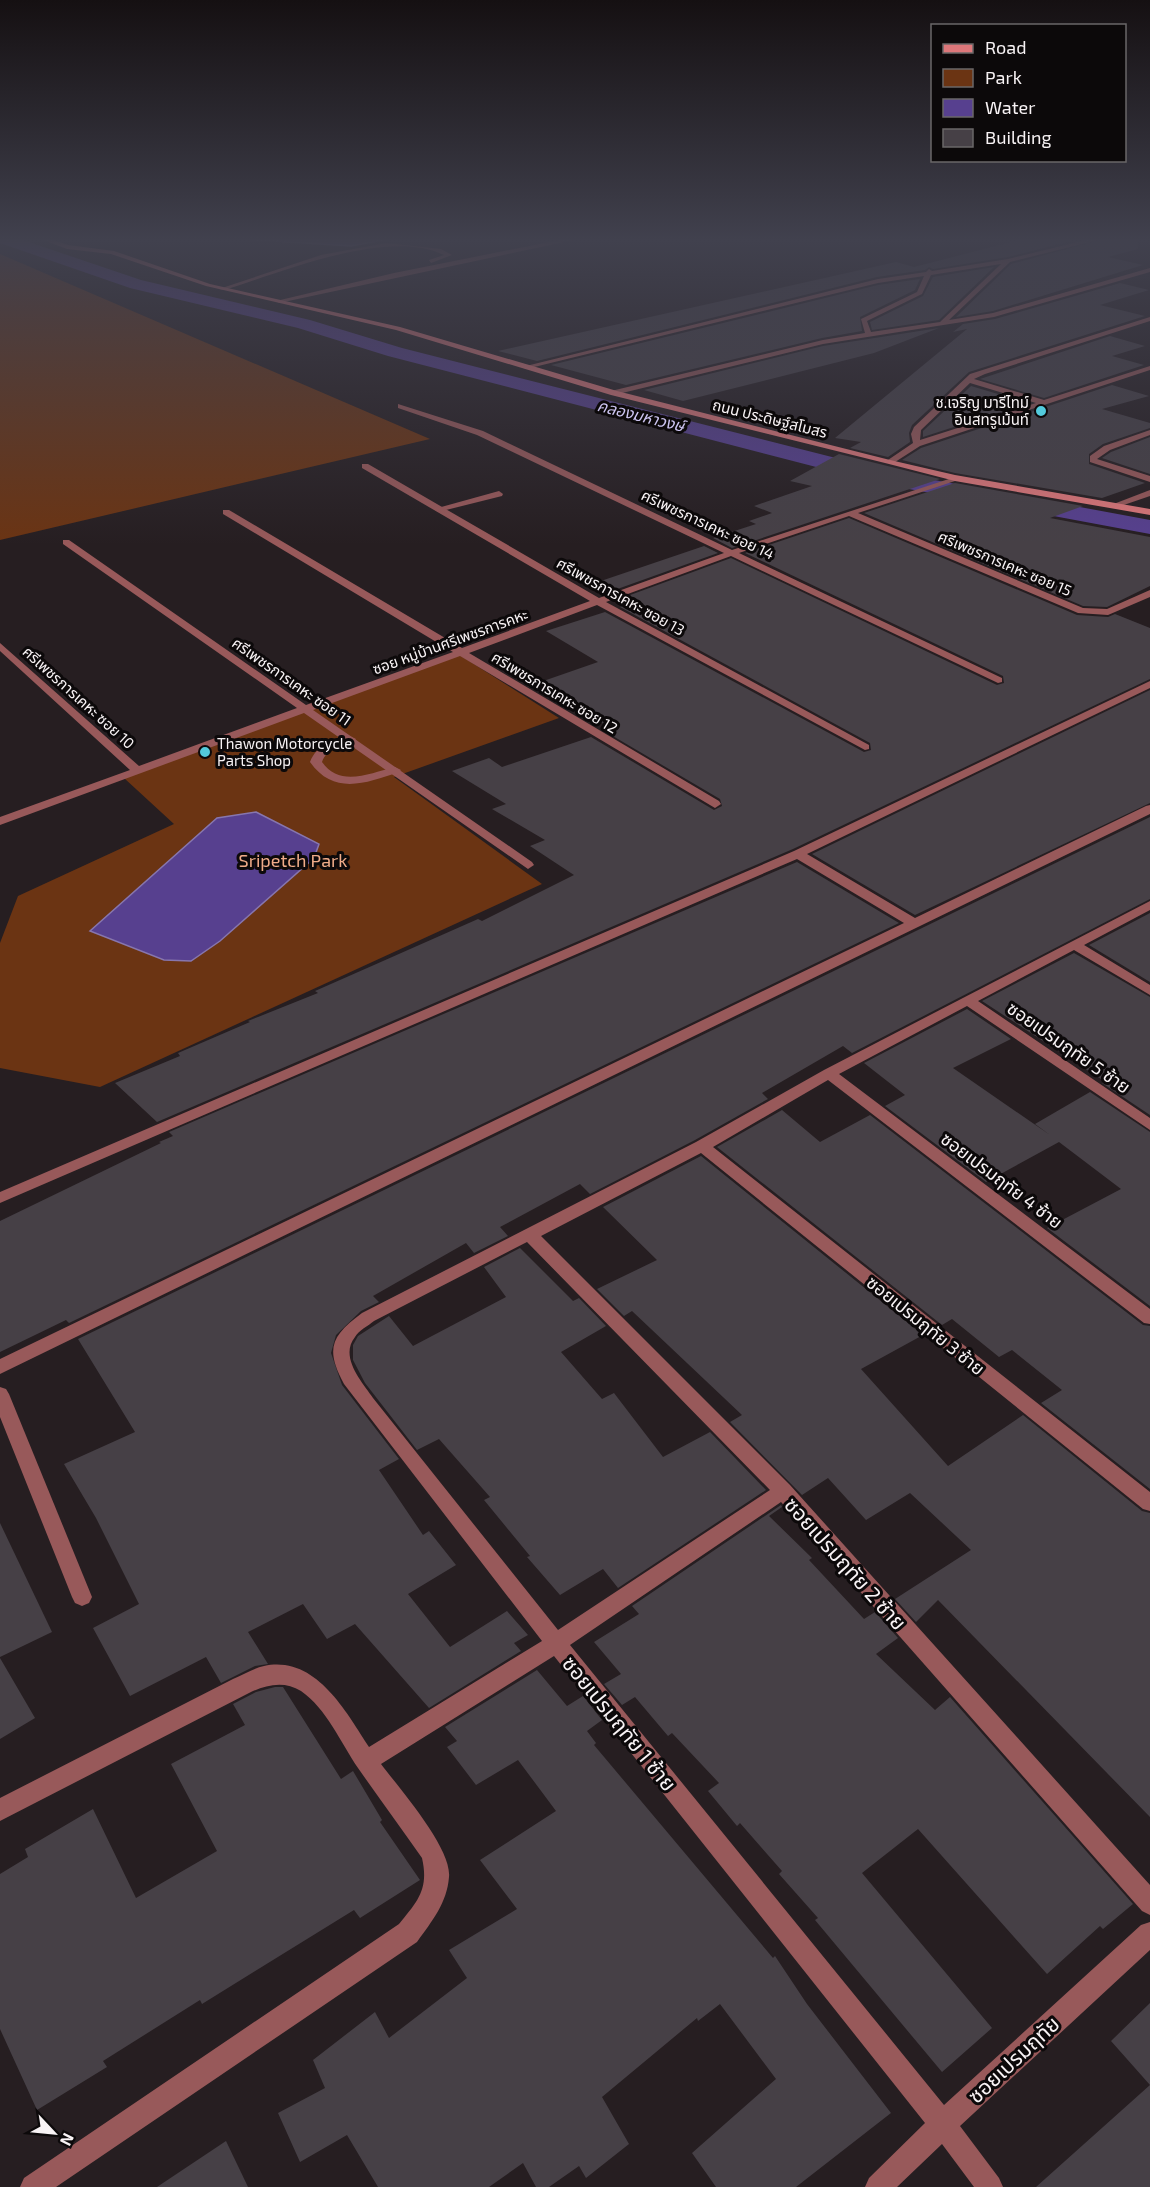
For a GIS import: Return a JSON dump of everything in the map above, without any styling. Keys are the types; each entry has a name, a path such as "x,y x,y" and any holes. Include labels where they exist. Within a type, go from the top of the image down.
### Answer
{"street":[{"name":"ถนน ประดิษฐ์สโมสร","path":"438,340 614,393 955,478 1150,512"},
{"path":"526,367 635,340"},
{"path":"614,393 789,349 840,340"},
{"path":"917,444 915,434 917,429 969,380 982,372 1083,340"},
{"path":"889,462 917,444 1046,404 1150,368"},
{"path":"969,380 1046,404"},
{"name":"ศรีเพชรการเคหะ ซอย 14","path":"401,406 480,433 734,552 998,680"},
{"path":"1150,432 1107,448 1093,458 1100,464 1150,479"},
{"name":"ศรีเพชรการเคหะ ซอย 13","path":"365,466 598,602 865,747"},
{"name":"ซอย หมู่บ้านศรีเพชรการคหะ","path":"0,821 462,654 734,552 955,478"},
{"path":"1115,505 1150,493"},
{"path":"438,509 499,494"},
{"name":"ศรีเพชรการเคหะ ซอย 12","path":"226,512 715,804"},
{"name":"ศรีเพชรการเคหะ ซอย 15","path":"849,513 1081,611 1108,612 1150,593"},
{"name":"ศรีเพชรการเคหะ ซอย 11","path":"66,543 395,770 528,865"},
{"name":"ศรีเพชรการเคหะ ซอย 10","path":"0,646 138,771"},
{"path":"0,1198 798,854 1150,684"},
{"path":"350,739 328,746 318,754 316,762 321,772 341,781 356,781 395,770"},
{"path":"0,1367 1150,809"},
{"path":"798,854 914,923"},
{"name":"ซอยเปรมฤทัย 1 ซ้าย","path":"990,2187 943,2124 556,1643 345,1373 340,1353 346,1335 368,1317 702,1146 829,1073 1150,905"},
{"path":"1074,944 1150,991"},
{"name":"ซอยเปรมฤทัย 5 ซ้าย","path":"967,1000 1150,1125"},
{"name":"ซอยเปรมฤทัย 4 ซ้าย","path":"829,1073 1150,1318"},
{"name":"ซอยเปรมฤทัย 3 ซ้าย","path":"702,1146 1150,1503"},
{"name":"ซอยเปรมฤทัย 2 ซ้าย","path":"530,1235 783,1491 1150,1903"},
{"path":"0,1394 82,1597"},
{"path":"366,1761 556,1643 783,1491"},
{"path":"0,1810 265,1675 287,1676 308,1684 327,1702 432,1853 438,1875 430,1904 408,1933 33,2187"},
{"name":"ซอยเปรมฤทัย","path":"878,2187 943,2124 1150,1934"}],"green space":[{"path":"0,340 200,340 430,439 0,540"},
{"name":"Sripetch Park","path":"458,654 559,718 394,777 542,884 100,1087 0,1068 0,943 18,896 174,824 124,778"}],"water":[{"path":"256,812 319,844 314,858 220,941 191,961 164,960 90,931 217,818"}],"building":[{"path":"547,340 622,340 537,361 498,351"},
{"path":"653,340 813,340 626,385 551,365"},
{"path":"861,340 908,340 874,353 683,401 644,390 823,346"},
{"path":"954,340 1069,340 969,372 912,425 909,433 910,442 888,457 850,448 861,442 835,438"},
{"path":"1098,340 1124,340 1145,346 1112,356 1144,365 1044,398 980,379"},
{"path":"1112,385 1149,396 1102,409 1150,423 1150,428 1103,444 1089,454 1089,464 1145,483 1102,498 955,473 902,460 921,448"},
{"path":"971,386 1028,403 923,437 923,431"},
{"path":"1150,437 1150,474 1102,458 1111,452"},
{"path":"839,454 940,479 732,548 713,538 756,524 749,521 772,513 754,506 812,486 790,481"},
{"path":"955,483 1083,506 1050,518 1150,537 1150,586 1107,607 1083,606 864,513"},
{"path":"849,518 1077,615 1108,617 1115,614 1150,628 1150,679 793,849 157,1122 115,1083 180,1056 178,1053 250,1022 248,1021 318,993 315,991 478,919 482,921 574,875 530,846 545,840 492,809 506,804 452,771 489,758 502,767 591,737 714,810 722,806 720,799 606,732 615,729 555,702 529,686 598,662 546,631 605,612 864,752 871,750 870,743 620,607 629,602 622,598 731,558 997,685 1004,683 1003,676 745,553"},
{"path":"704,546 718,553 609,592 592,584"},
{"path":"1150,690 1150,803 915,915 812,854"},
{"path":"1150,817 1150,899 852,1053 843,1046 762,1093 768,1099 590,1194 580,1184 500,1227 508,1236 474,1253 466,1243 373,1296 379,1302 361,1311 336,1335 331,1353 342,1385 399,1459 379,1470 423,1535 429,1531 456,1565 408,1594 450,1647 507,1611 528,1635 514,1643 521,1651 429,1708 355,1624 327,1639 303,1604 248,1632 268,1664 255,1666 221,1683 206,1657 130,1696 93,1628 139,1604 96,1518 64,1464 135,1432 78,1339"},
{"path":"797,862 899,923 69,1323 66,1320 0,1352 0,1221 161,1143 159,1142 173,1136 169,1132"},
{"path":"1150,913 1150,982 1089,945"},
{"path":"1074,953 1150,997 1150,1115 1102,1083 1104,1081 982,1001"},
{"path":"967,1009 1011,1039 953,1068 1050,1135 1035,1124 1090,1092 1150,1132 1150,1306 1047,1228 1121,1189 1059,1142 986,1182 885,1106 905,1095 864,1063"},
{"path":"782,1110 820,1142 870,1115 1143,1325 1150,1326 1150,1489 1041,1403 1062,1390 1012,1350 999,1357 952,1319 942,1325 717,1147"},
{"path":"701,1156 923,1335 861,1369 948,1466 1023,1415 1142,1511 1150,1513 1150,1817 938,1600 916,1622 895,1599 971,1550 910,1493 866,1520 828,1478 802,1495 730,1422 742,1415 632,1311 624,1316 597,1289 657,1260 603,1207"},
{"path":"520,1248 573,1301 579,1298 606,1326 561,1352 602,1399 614,1393 663,1457 710,1432 766,1490 618,1588 603,1569 560,1595 527,1557 530,1556 484,1500 490,1497 439,1439 417,1450 365,1383 353,1360 353,1345 358,1336 389,1316 413,1346 506,1297 484,1267"},
{"path":"781,1505 782,1507 769,1516 812,1558 809,1560 864,1619 875,1612 898,1638 876,1654 935,1710 950,1697 1133,1904 1103,1929 1100,1926 1047,1974 918,1829 862,1873 992,2028 942,2072 815,1920 818,1918 779,1874 782,1871 740,1823 737,1826 708,1791 719,1783 672,1733 668,1736 635,1697 622,1705 604,1684 621,1674 594,1642 639,1614 632,1606"},
{"path":"0,1523 52,1632 0,1657"},
{"path":"0,1658 35,1718 0,1739"},
{"path":"537,1670 567,1706 583,1696 602,1720 587,1731 596,1743 594,1745 773,1958 775,1956 807,2004 891,2113 796,2187 716,2187 692,2153 776,2079 720,2004 698,2021 697,2018 602,2097 629,2144 586,2178 579,2166 549,2187 536,2187 523,2163 489,2187 378,2187 347,2135 300,2162 278,2113 325,2088 313,2060 375,2012 389,2038 467,1978 449,1950 517,1909 480,1860 556,1811 518,1760 476,1785 447,1747 457,1741 445,1727"},
{"path":"283,1687 341,1779 353,1771 382,1820 380,1822 420,1880 360,1918 354,1910 202,2004 200,2000 103,2061 107,2067 37,2110 0,2029 0,1874 28,1857 25,1849 93,1809 136,1898 217,1851 171,1764 245,1725 233,1704 256,1692"},
{"path":"1150,2003 1150,2085 1111,2041"},
{"path":"1150,2085 1150,2187 1036,2187"},
{"path":"226,2141 248,2187 157,2187"}],"waterway":[{"name":"คลองมหาวงษ์","path":"356,340 890,479 1150,527"}],"place":[{"name":"ช.เจริญ มารีไทม์ อินสทรูเม้นท์","path":"1041,411"},
{"name":"Thawon Motorcycle Parts Shop","path":"205,752"}]}
